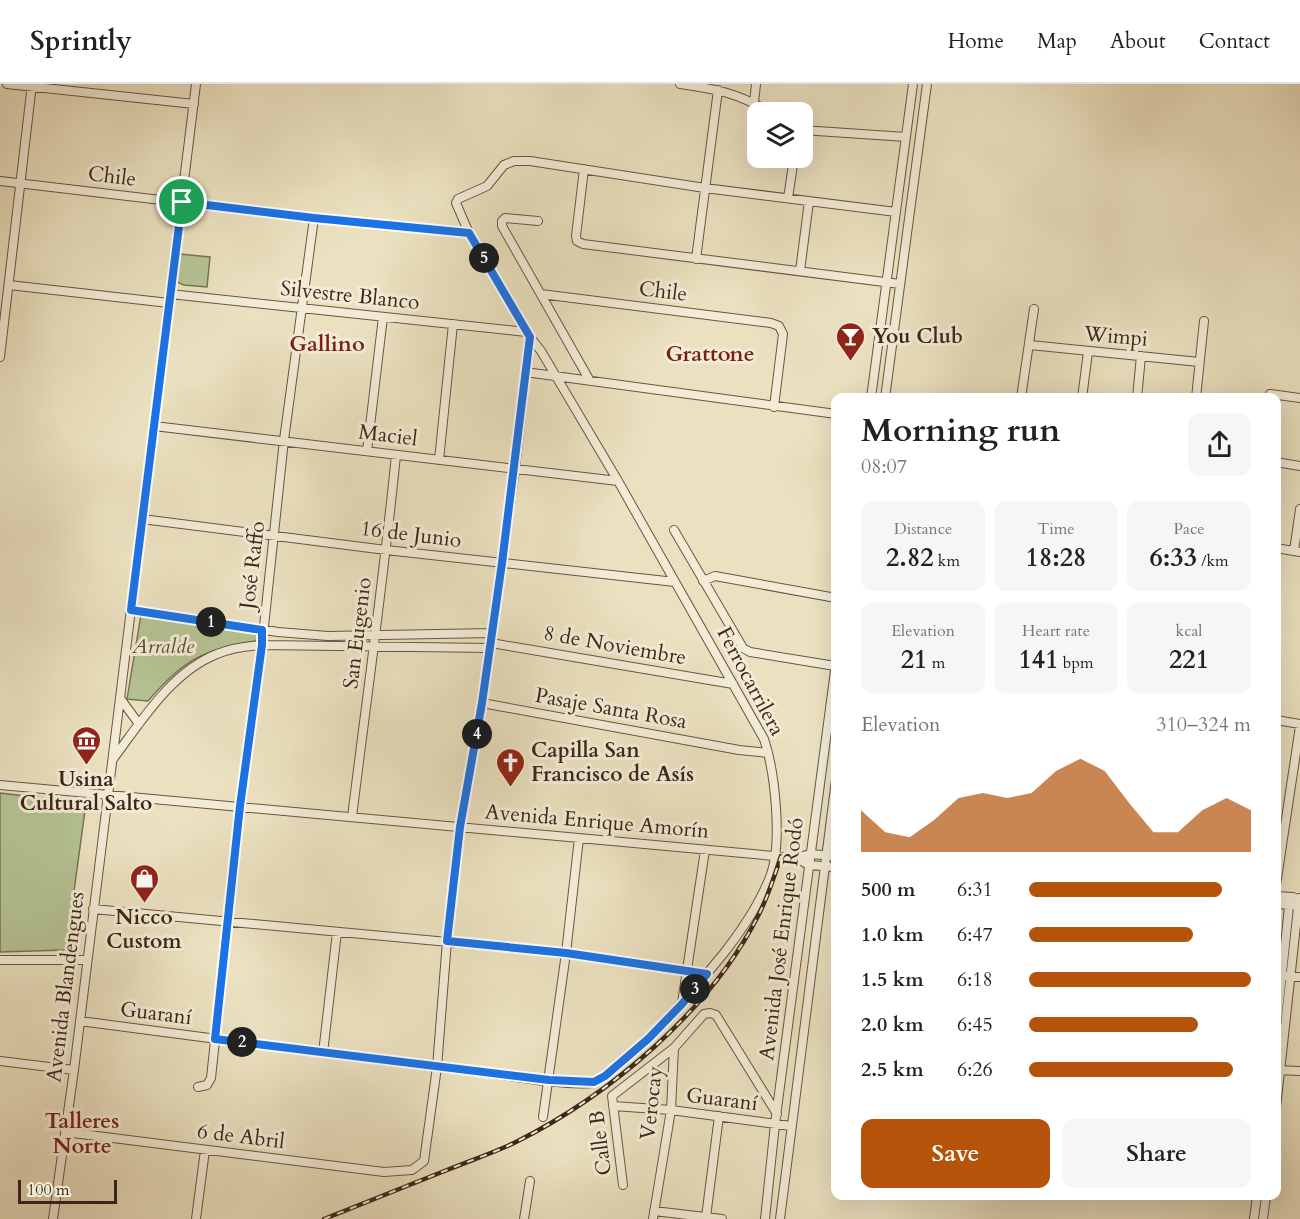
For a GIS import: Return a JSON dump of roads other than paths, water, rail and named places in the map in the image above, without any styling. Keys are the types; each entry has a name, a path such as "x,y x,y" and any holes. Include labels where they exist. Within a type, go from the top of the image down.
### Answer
{"street":[{"path":"7,84 194,104"},
{"name":"Avenida Blandengues","path":"53,1219 74,1070 196,84"},
{"path":"680,84 727,91 752,102"},
{"path":"754,102 756,84"},
{"path":"872,393 913,84"},
{"path":"886,393 927,84"},
{"path":"0,357 2,323 9,282 32,85"},
{"path":"696,259 718,90"},
{"path":"813,131 906,137"},
{"name":"Ferrocarrilera","path":"549,1080 594,1082 605,1076 648,1039 682,1004 740,933 760,899 770,877 776,836 774,789 768,753 757,726 618,481 469,233 456,203 466,194 479,191 487,186 504,165 514,161 530,161 584,169"},
{"path":"902,165 916,166"},
{"path":"788,198 792,168"},
{"path":"896,212 705,188 584,169 576,236 577,241 583,244 900,284"},
{"name":"Chile","path":"0,181 314,218 469,233"},
{"path":"800,272 809,201"},
{"name":"José Raffo","path":"198,1087 207,1085 211,1078 240,806 262,645 284,440 314,218"},
{"path":"538,221 506,218 502,221 502,226 590,381"},
{"name":"Silvestre Blanco","path":"0,277 9,282 170,298 302,307 528,334"},
{"name":"Chile","path":"541,294 771,323 779,326 783,334 774,407"},
{"path":"1022,393 1034,309"},
{"path":"367,451 383,317"},
{"path":"1196,393 1204,321"},
{"path":"439,460 453,324"},
{"path":"437,1067 447,941 460,827 482,703 515,469 528,334"},
{"name":"Wimpi","path":"1030,345 1199,362"},
{"path":"1083,393 1088,352"},
{"path":"1137,393 1141,356"},
{"path":"525,372 831,413"},
{"path":"1281,397 1300,399"},
{"name":"Maciel","path":"154,426 618,481"},
{"name":"San Eugenio","path":"352,817 396,455"},
{"path":"1281,463 1300,466"},
{"path":"1281,549 1297,552 1300,509"},
{"name":"16 de Junio","path":"142,519 386,550 675,582"},
{"path":"674,530 743,648 750,652 831,663"},
{"path":"703,581 715,576 831,597"},
{"path":"131,610 262,630 328,636 492,633"},
{"name":"8 de Noviembre","path":"112,760 173,684 197,665 216,654 262,645 490,645 733,684"},
{"path":"120,698 139,724"},
{"name":"Pasaje Santa Rosa","path":"482,703 739,750 768,753"},
{"path":"1281,721 1300,725 1281,852"},
{"name":"Avenida José Enrique Rodó","path":"826,853 831,748"},
{"name":"Avenida Enrique Amorín","path":"0,785 796,858 826,853"},
{"name":"Avenida José Enrique Rodó","path":"765,1219 775,1124 809,866 826,853 831,816"},
{"path":"543,1117 566,953 579,838"},
{"path":"682,1004 705,850"},
{"path":"824,866 826,853"},
{"name":"Avenida Enrique Amorín","path":"796,858 809,866"},
{"path":"809,866 831,867"},
{"name":"Avenida José Enrique Rodó","path":"780,1219 824,866"},
{"path":"1281,898 1296,902"},
{"path":"1281,904 1296,902"},
{"path":"1281,1002 1283,975 1296,902"},
{"path":"93,909 566,953 707,974"},
{"path":"323,1053 337,932"},
{"path":"0,960 86,960"},
{"path":"1283,975 1300,977"},
{"name":"Verocay","path":"654,1215 671,1110 674,1048 704,1014 716,1015 777,1113"},
{"name":"Guaraní","path":"80,1022 549,1080"},
{"name":"Calle B","path":"623,1185 612,1096 674,1048"},
{"path":"0,1061 74,1070"},
{"name":"6 de Abril","path":"65,1132 384,1172 412,1170 424,1161 427,1152 437,1067"},
{"path":"1281,1070 1300,1071"},
{"name":"Guaraní","path":"613,1106 671,1110 791,1126"},
{"path":"706,1217 719,1116"},
{"path":"196,1219 205,1150"},
{"path":"524,1219 530,1181"},
{"path":"1254,1219 1256,1200"},
{"path":"1263,1219 1265,1200"},
{"path":"654,1215 722,1219"}],"railway":[{"path":"324,1219 514,1143 550,1124 620,1076 654,1048 685,1017 738,951 768,894 781,856"}],"place":[{"name":"You Club","path":"851,362"},
{"name":"Usina Cultural Salto","path":"86,766"},
{"name":"Capilla San Francisco de Asís","path":"510,788"},
{"name":"Nicco Custom","path":"144,904"}],"district":[{"name":"Gallino","path":"327,343"},
{"name":"Grattone","path":"710,353"},
{"name":"Talleres Norte","path":"82,1132"}],"park label":[{"name":"Arralde","path":"163,646"}]}
